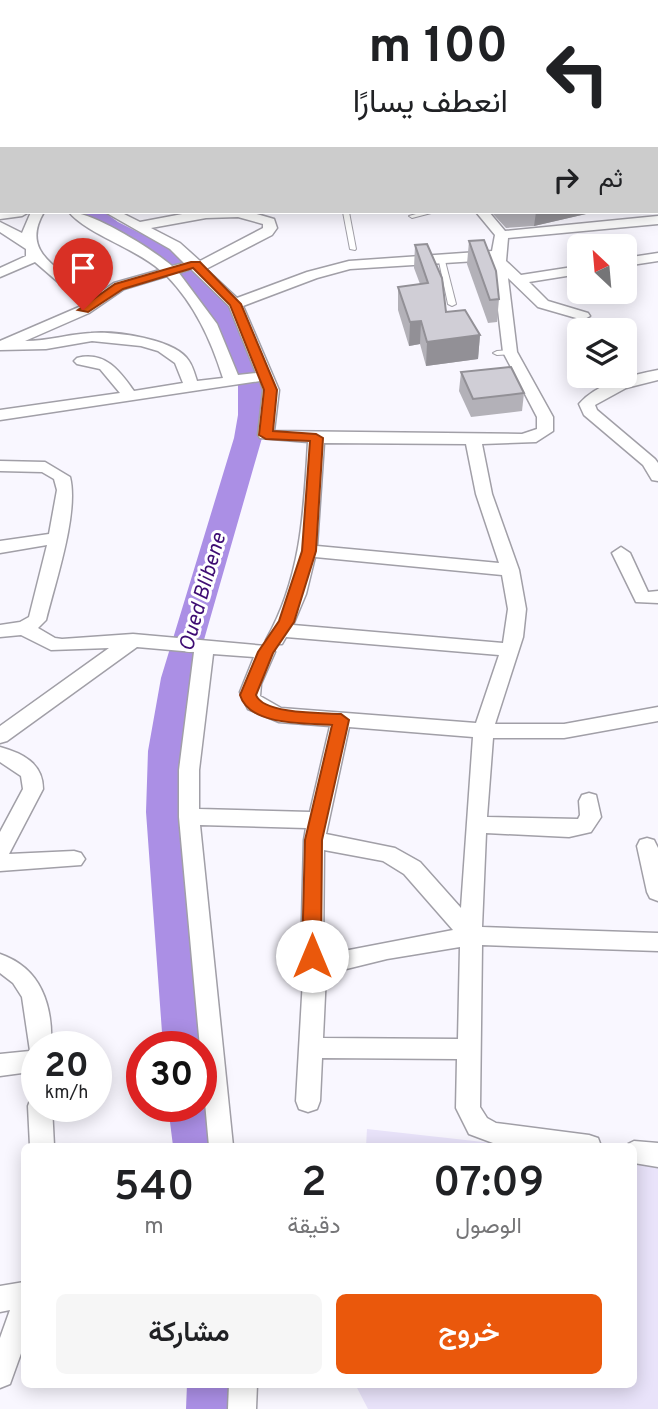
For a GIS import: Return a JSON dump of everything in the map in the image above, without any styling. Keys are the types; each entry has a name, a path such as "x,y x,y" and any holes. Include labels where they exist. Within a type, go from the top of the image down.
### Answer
{"street":[{"path":"0,273 28,262 31,249 30,224 36,214"},
{"path":"78,214 96,228 140,249 172,270 196,299 222,346 236,381"},
{"path":"115,214 175,246 235,304 262,376 271,390 266,435 316,438 522,439 545,431 545,417 504,353 498,258 502,235"},
{"path":"141,226 202,214"},
{"path":"2,345 83,310 119,286 196,265 270,228 269,222 250,214"},
{"path":"484,214 502,235"},
{"path":"608,214 622,222"},
{"path":"502,235 658,220"},
{"path":"0,226 31,249 77,291"},
{"path":"235,304 312,275 349,265 440,257 498,258 550,308 583,316"},
{"path":"637,260 658,257"},
{"path":"518,280 567,272"},
{"path":"2,345 46,345 92,337 142,342 163,348 182,360 192,387"},
{"path":"82,361 96,359 104,362 130,396"},
{"path":"0,415 262,376"},
{"path":"655,465 590,412 587,404 596,397 636,380 658,376"},
{"path":"316,438 309,551 282,630 266,652 248,695 250,703 279,715 540,733 658,714"},
{"path":"473,438 484,494 510,570 517,609 510,650 484,728 472,881 468,1108 478,1126 493,1134 565,1143"},
{"path":"0,466 45,467 62,477 65,490 57,538 37,620 24,628 0,631"},
{"path":"0,547 57,538"},
{"path":"309,551 510,570"},
{"path":"621,553 642,598 658,597"},
{"path":"24,628 51,644 133,640 266,652"},
{"path":"282,630 510,650"},
{"path":"0,736 133,640"},
{"path":"200,647 189,770 189,817 221,1143"},
{"path":"308,1101 315,962 312,956 316,830 341,720"},
{"path":"0,754 22,763 34,780 33,789 0,852"},
{"path":"476,825 549,830 576,828 584,826 591,817 589,801"},
{"path":"189,817 316,830 388,855 412,868 472,936"},
{"path":"647,846 658,892"},
{"path":"0,863 74,859"},
{"path":"315,962 326,965 387,950 472,936 658,942"},
{"path":"0,963 22,975 34,992 40,1031"},
{"path":"311,1048 468,1049"},
{"path":"0,1065 21,1063"},
{"path":"41,1122 42,1143"},
{"path":"637,1152 658,1155"},
{"path":"0,1299 21,1296"},
{"path":"0,1374 21,1318"},
{"path":"242,1409 243,1388"}],"lane":[{"path":"345,214 353,249"},
{"path":"412,216 422,214"},
{"path":"440,257 452,304"}],"shaded area":[{"path":"367,1129 491,1143 366,1143"},
{"path":"637,1160 658,1163 658,1409 368,1409 357,1388 637,1388"}],"building":[{"path":"484,240 496,271 499,299 490,300 469,241"},
{"path":"427,244 442,278 446,312 465,310 480,335 427,342 421,321 410,322 398,287 428,283 415,245"},
{"path":"511,367 524,393 473,399 461,372"}],"waterway":[{"name":"Oued Blibene","path":"93,214 110,227 158,251 208,295 222,315 251,386 252,415 248,438 177,678 165,751 164,812 182,1031"},
{"name":"Oued Blibene","path":"191,1122 194,1143"},
{"name":"Oued Blibene","path":"210,1409 211,1388"}],"route":[{"path":"83,310 119,286 195,264 235,304 271,390 266,435 316,438 309,551 286,622 266,652 248,695 250,703 257,708 279,715 341,720 314,840 312,956"}]}
